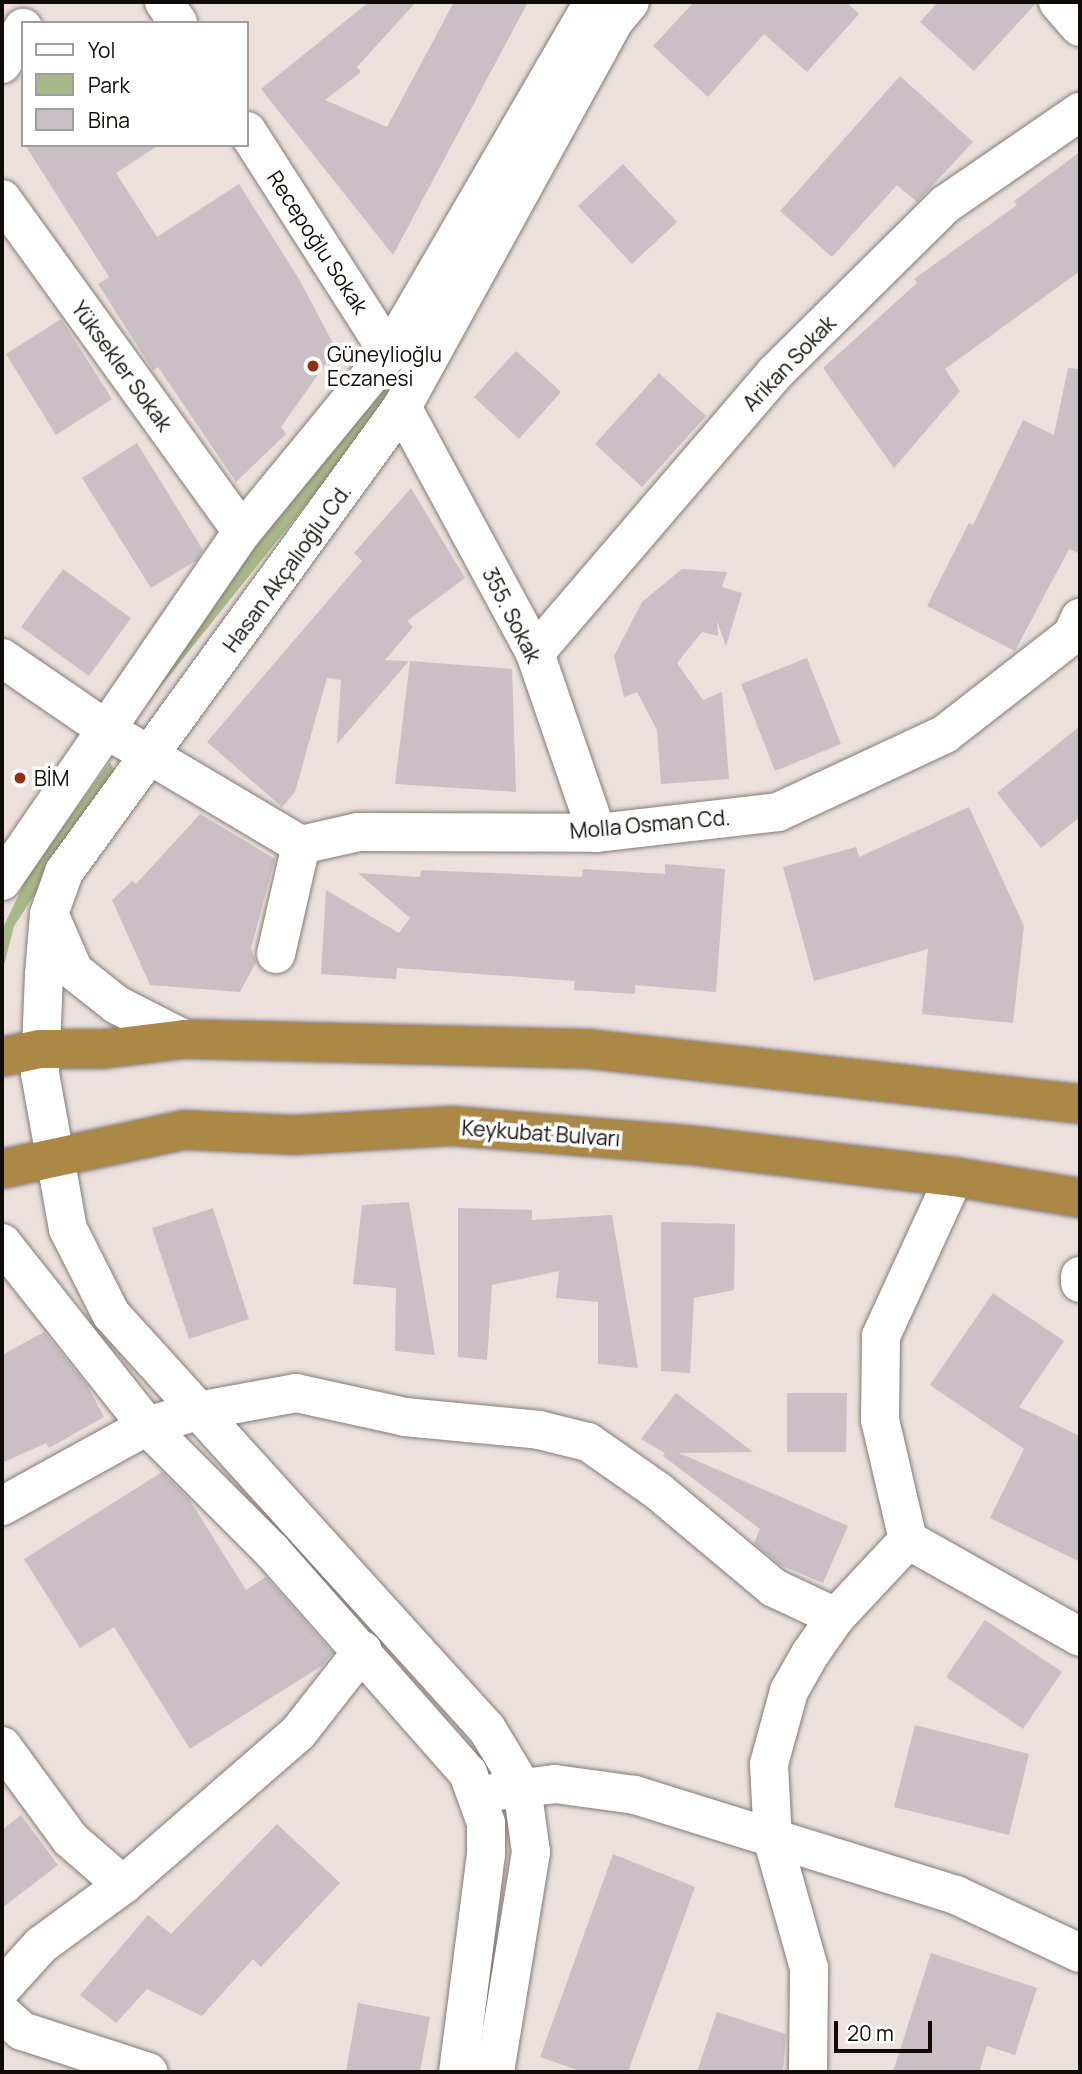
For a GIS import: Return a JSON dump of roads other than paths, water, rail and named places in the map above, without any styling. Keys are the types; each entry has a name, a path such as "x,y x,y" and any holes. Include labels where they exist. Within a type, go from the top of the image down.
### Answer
{"highway":[{"path":"2,1057 40,1049 103,1048 184,1039 589,1049 1080,1104"},
{"name":"Keykubat Bulvarı","path":"2,1169 55,1155 184,1130 295,1135 452,1126 689,1144 954,1177 1080,1198"}],"street":[{"path":"27,21 38,2"},
{"path":"164,2 177,21"},
{"name":"Hasan Akçalıoğlu Cd.","path":"522,1787 486,1729 111,1314 68,1229 40,1049 50,914 64,872 153,755 402,407 615,20 630,2"},
{"path":"1058,2 1080,27"},
{"path":"2,881 242,532 389,353 581,7"},
{"path":"2,64 21,31"},
{"name":"Arikan Sokak","path":"535,653 775,373 946,204 1080,112"},
{"name":"Recepoğlu Sokak","path":"248,133 389,353"},
{"name":"Yüksekler Sokak","path":"2,199 242,532"},
{"name":"355. Sokak","path":"402,407 535,653 597,833"},
{"name":"Molla Osman Cd.","path":"301,845 358,832 597,833 778,812 945,734 1077,632"},
{"path":"2,657 107,730 301,845 275,954"},
{"path":"50,914 74,971 117,1005 184,1039"},
{"path":"954,1177 881,1336 880,1420 908,1540 1080,1637"},
{"path":"10,1258 147,1426 363,1650 468,1773 479,1795 486,1823 486,1854 458,2072"},
{"path":"1080,1276 1080,1283"},
{"path":"2,1506 147,1426 198,1411 296,1393 405,1417 539,1430 588,1442 657,1491 774,1588 836,1617"},
{"path":"808,2072 809,1968 774,1841 769,1764 776,1726 789,1691 836,1617 908,1540"},
{"path":"2,1989 41,1945 123,1885 299,1733 363,1650"},
{"path":"2,1746 69,1839 123,1885"},
{"path":"479,1795 555,1783 635,1795 774,1841 956,1895 1080,1953"},
{"path":"495,2072 531,1852 522,1787"},
{"path":"2,2013 22,2031 148,2072"}],"place":[{"name":"Güneylioğlu Eczanesi","path":"313,366"},
{"name":"BİM","path":"20,778"}]}
